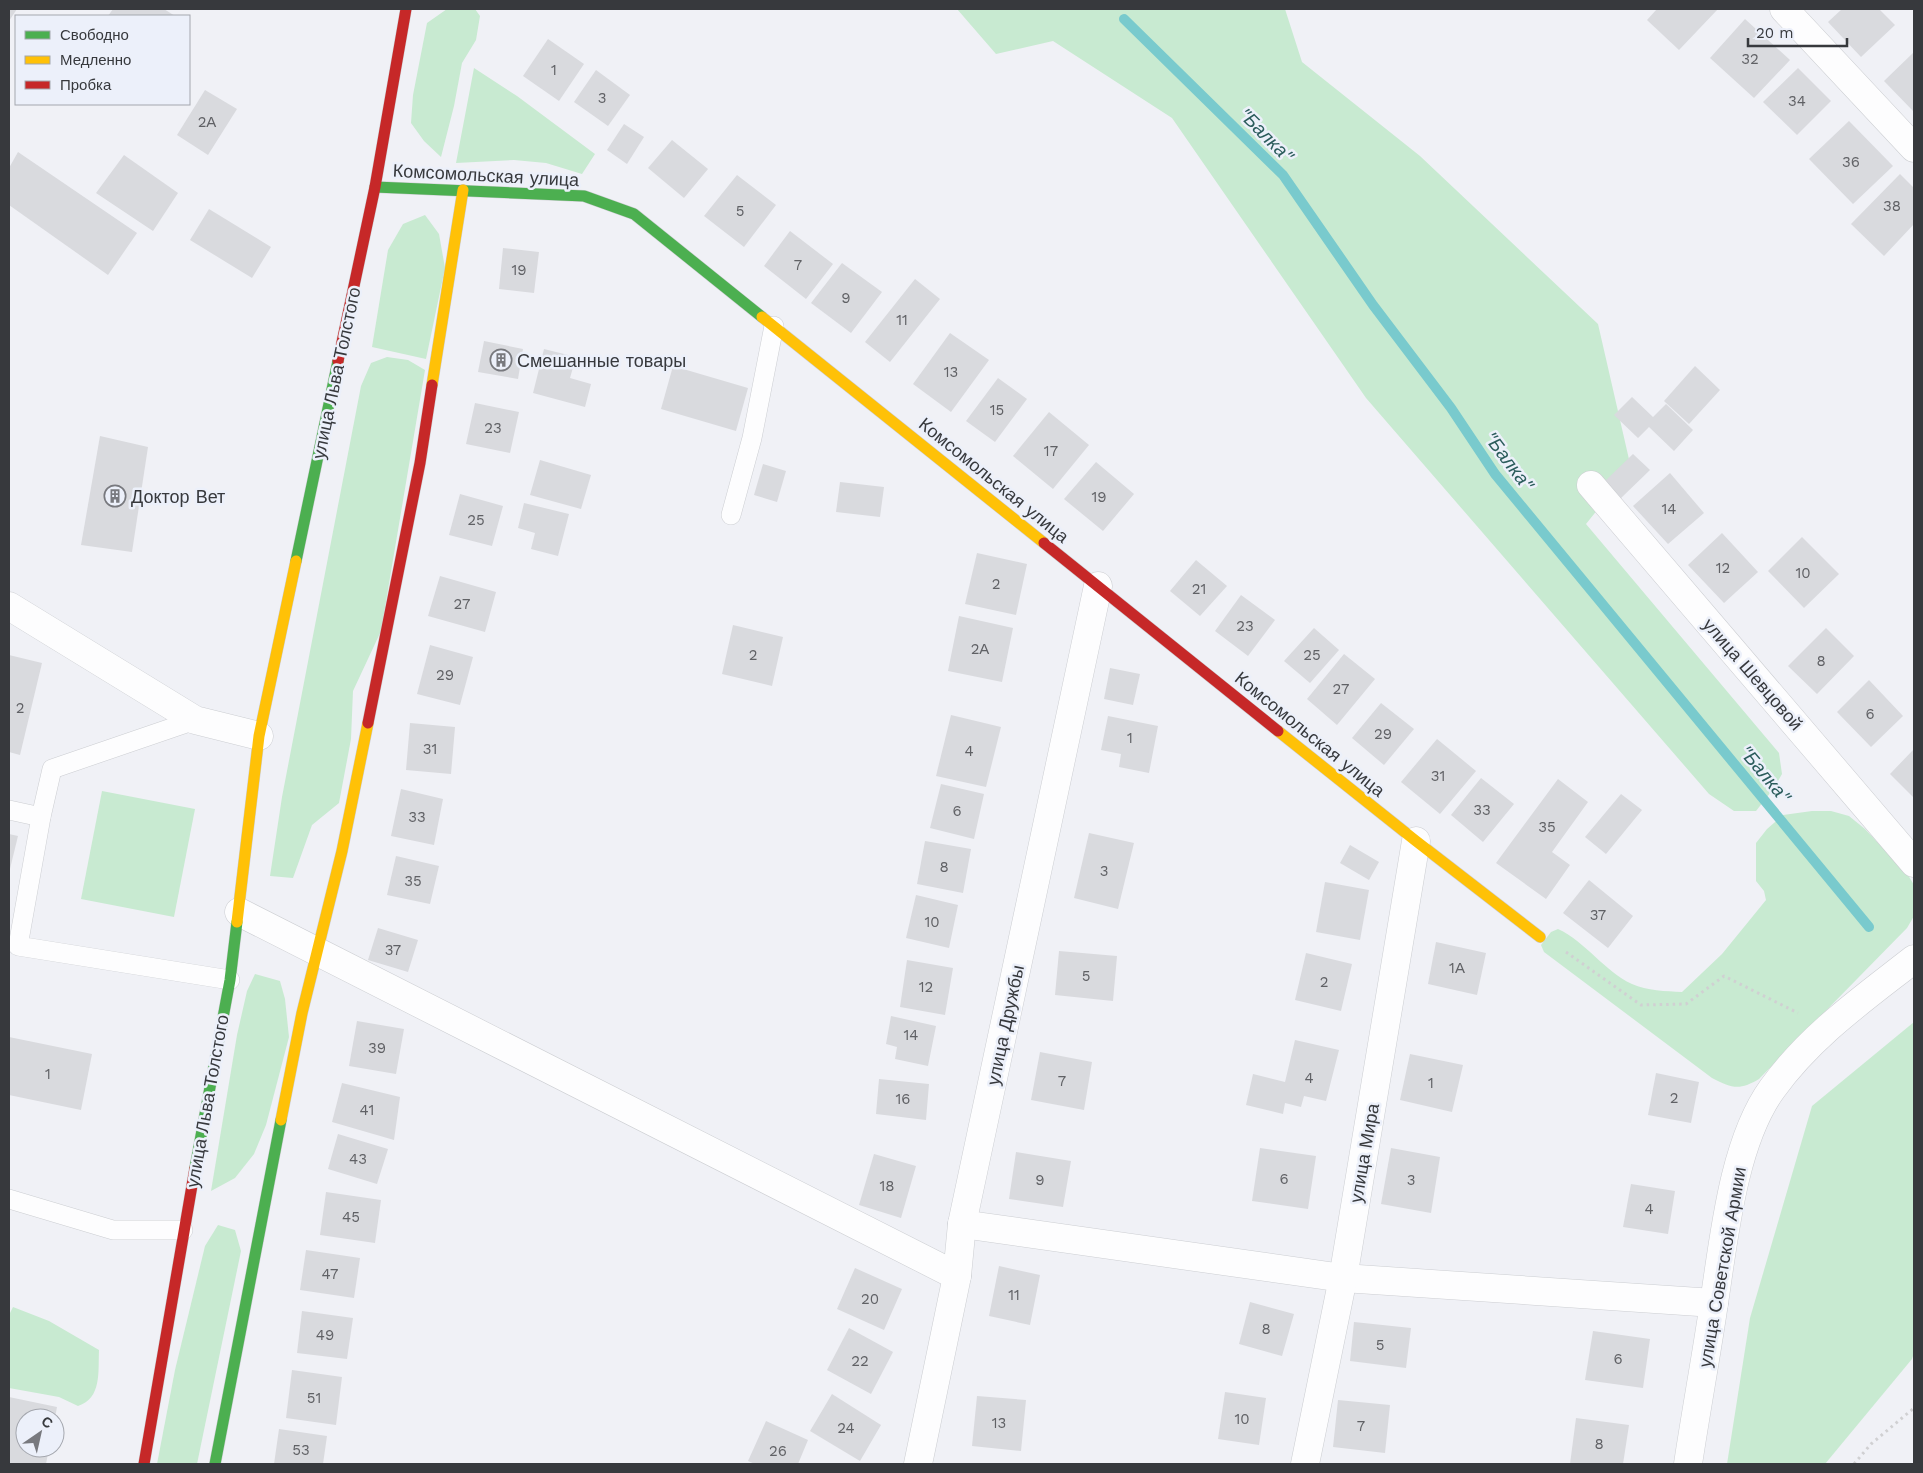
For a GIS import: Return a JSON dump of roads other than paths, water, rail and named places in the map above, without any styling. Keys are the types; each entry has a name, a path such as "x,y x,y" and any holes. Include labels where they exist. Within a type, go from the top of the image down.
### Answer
{"street":[{"name":"улица Льва Толстого","path":"144,1464 183,1230 230,980 259,736 374,187 406,9"},
{"path":"1784,9 1914,148"},
{"name":"Комсомольская улица","path":"374,187 584,196 634,214 1416,841 1540,937"},
{"path":"214,1464 302,1013 342,851 420,463 463,190"},
{"name":"улица Шевцовой","path":"1591,485 1914,863"},
{"name":"улица Дружбы","path":"918,1464 957,1276 962,1224 1098,586"},
{"path":"9,606 195,720 259,736"},
{"name":"улица Мира","path":"1305,1464 1343,1278 1416,841"},
{"path":"239,912 957,1276"},
{"name":"улица Советской Армии","path":"1688,1464 1727,1218 1743,1151 1758,1113 1771,1090 1795,1060 1826,1027 1914,959"},
{"path":"962,1224 1343,1278 1714,1303"}],"lane":[{"path":"731,515 752,438 774,326"},
{"path":"195,720 52,769 14,946 230,980"},
{"path":"9,810 41,817"},
{"path":"9,1199 114,1230 183,1230"}],"waterway":[{"name":"\"Балка\"","path":"1124,19 1283,175 1373,305 1451,408 1495,474 1869,927"}],"place":[{"name":"Смешанные товары","path":"501,360"},
{"name":"Доктор Вет","path":"115,496"}]}
